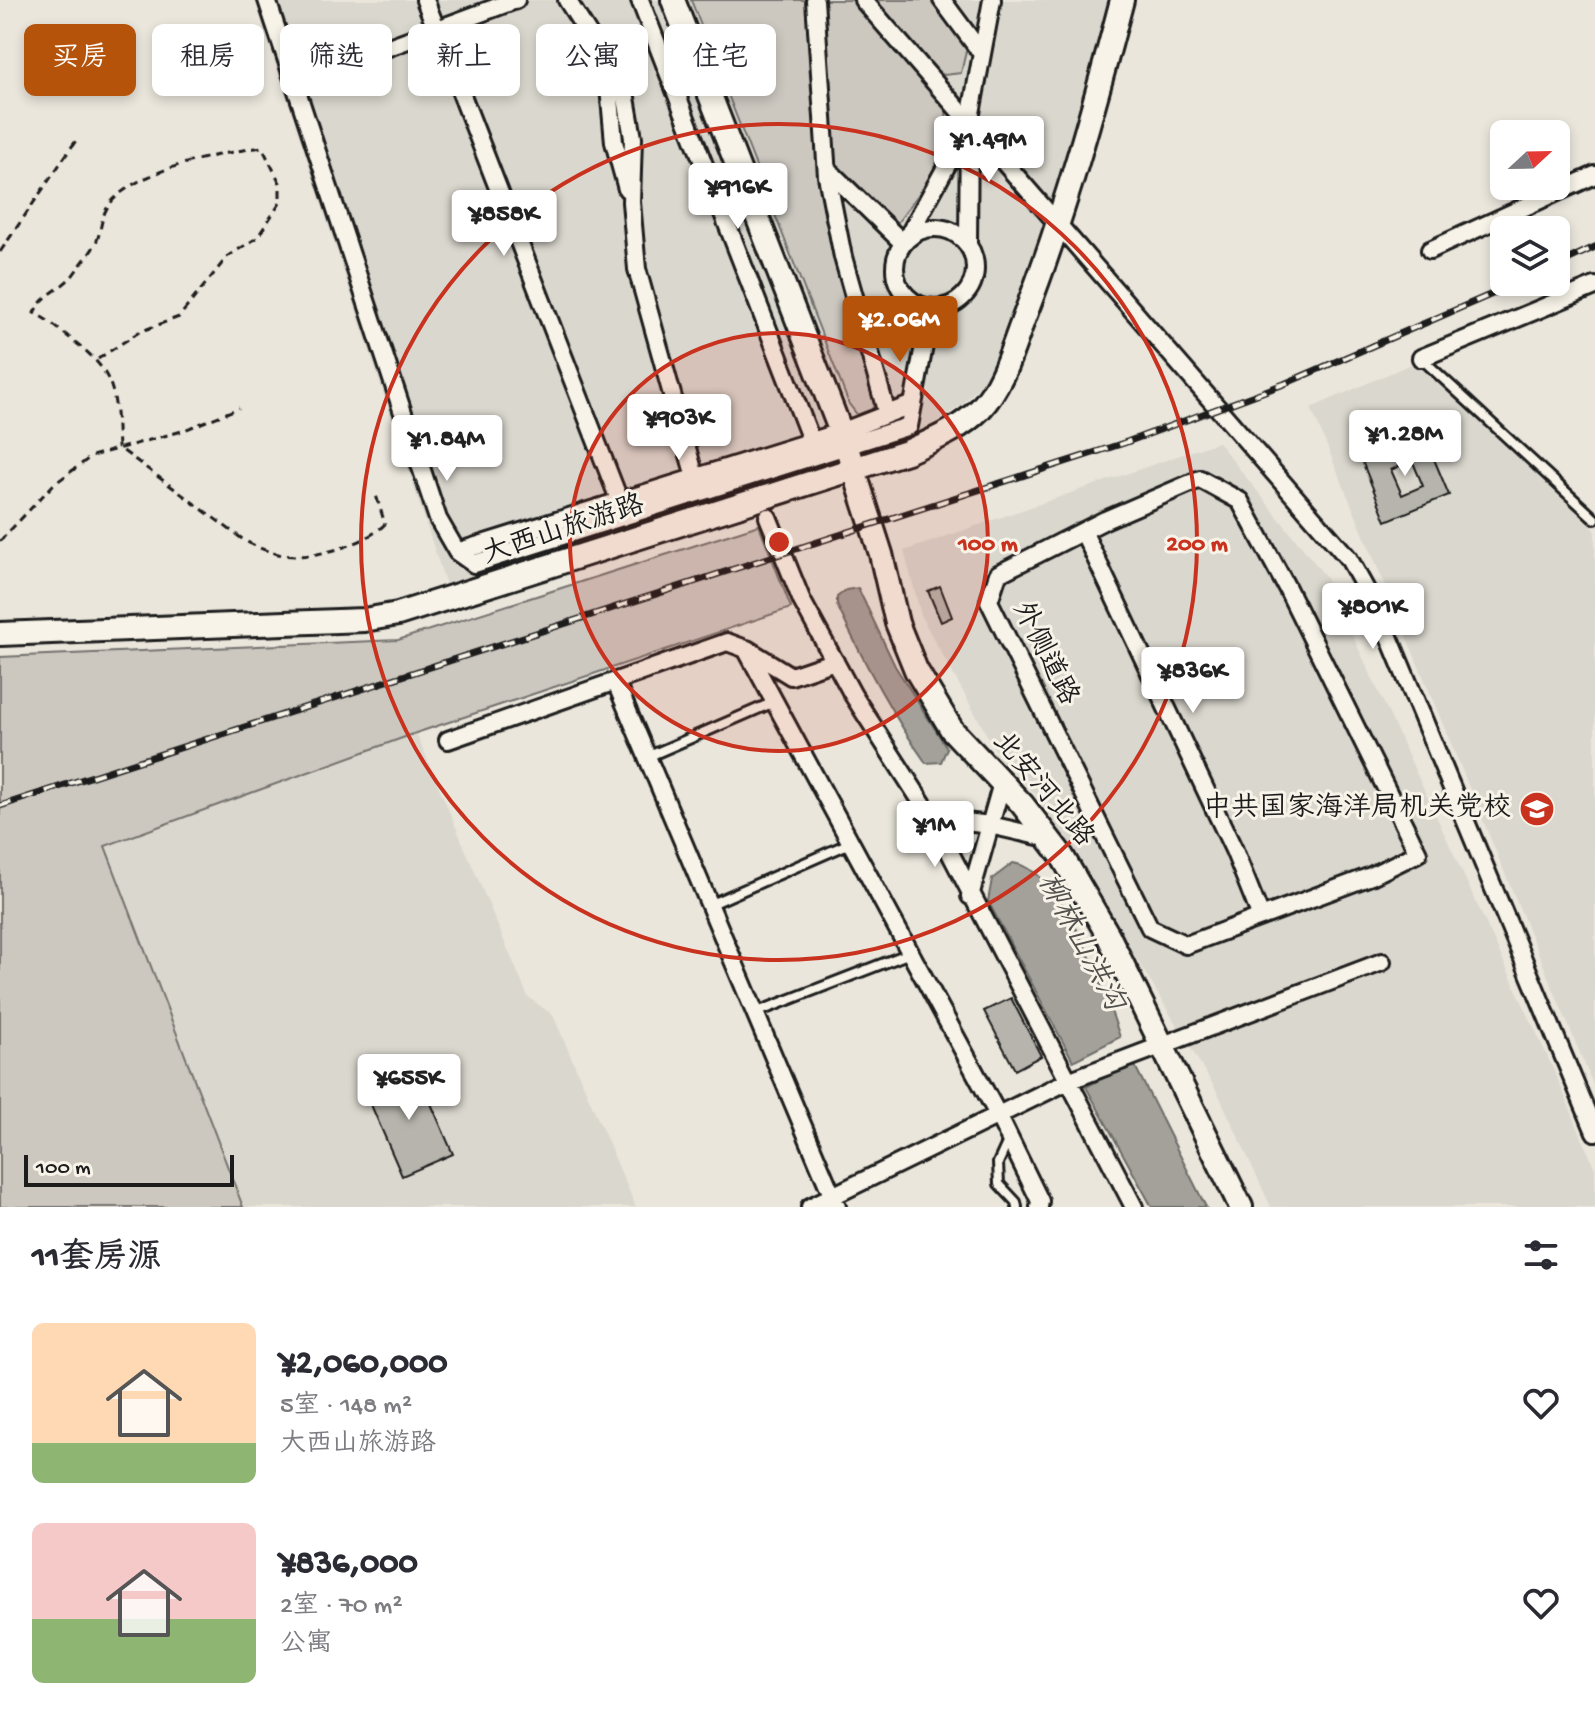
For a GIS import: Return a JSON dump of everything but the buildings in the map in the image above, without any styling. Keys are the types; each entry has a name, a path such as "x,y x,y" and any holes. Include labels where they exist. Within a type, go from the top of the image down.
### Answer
{"street":[{"path":"267,0 280,39"},
{"path":"425,0 434,24"},
{"path":"455,24 516,0"},
{"path":"567,0 607,61 614,142 631,202 637,269 695,477"},
{"path":"640,0 811,440"},
{"name":"北安河北路","path":"673,0 844,438 897,623 916,670 952,730 1051,839 1108,935 1241,1207"},
{"path":"815,0 827,169 843,257 887,414"},
{"path":"863,0 1349,559 1380,615 1595,1132"},
{"path":"942,0 982,54"},
{"path":"969,124 895,261 899,287 907,298 931,308 957,302 973,282 974,256 968,243 969,124 992,3 1008,0"},
{"name":"大西山旅游路","path":"0,634 318,622 398,614 907,452 956,429 982,407 1002,375 1060,225 1122,0"},
{"path":"299,96 438,519 457,552 474,564 582,532 750,473 844,438 887,414 913,404"},
{"path":"462,96 620,502"},
{"path":"827,169 905,240"},
{"path":"1430,250 1595,175"},
{"path":"905,240 918,230 945,228 968,243"},
{"path":"1421,358 1595,286"},
{"path":"457,552 811,440 844,438 909,426 931,308"},
{"path":"750,473 758,493"},
{"name":"外侧道路","path":"1200,479 1240,501 1287,588 1418,853 1371,876 1261,917 1186,945 1150,928 989,601 998,574 1083,531 1200,479"},
{"path":"768,517 802,601 835,661 932,818 1134,1207"},
{"path":"1083,531 1234,850 1261,917"},
{"path":"448,740 727,642 746,649 791,676 835,661"},
{"path":"746,649 997,1113 1040,1201 1039,1207"},
{"path":"616,683 834,1201"},
{"path":"970,896 1002,783"},
{"path":"932,818 990,825 1051,839"},
{"path":"810,1207 834,1201 997,1113 1068,1081 1161,1043 1382,962"}],"lane":[{"path":"1421,358 1595,519"},
{"path":"647,757 775,702"},
{"path":"709,905 851,843"},
{"path":"755,1013 910,953"},
{"path":"1009,1139 998,1163 999,1184 1017,1207"}],"path":[{"path":"0,252 77,139"},
{"path":"98,359 139,332 179,317 228,256 257,238 280,203 280,183 262,147 214,155 143,176 106,209 97,242 71,278 39,301 34,313 98,359 111,378 115,393 118,447"},
{"path":"0,541 53,485 92,456 182,431 239,408"},
{"path":"118,447 245,541 267,552 295,556 335,549 377,532 385,524 376,495"}],"shaded area":[{"path":"255,0 1115,0 1060,194 991,373 962,405 916,435 446,585 286,96 392,96 392,24 280,24 280,77"},
{"path":"691,0 810,0 824,215 876,401 870,413 859,417 849,404 729,96 776,96 776,24 700,24"},
{"path":"821,0 853,0 946,108 948,154 894,224 836,169"},
{"path":"872,0 934,0 967,47 961,73 944,75 934,70"},
{"name":"中共国家海洋局机关党校","path":"1418,361 1595,529 1595,1089 1311,408"},
{"path":"1218,442 1325,576 1557,1077 1595,1169 1595,1207 1271,1207 1218,1093 1038,797 1001,760 922,618 904,551"},
{"path":"759,525 791,608 416,733 105,846 243,1207 0,1207 0,657 398,640"},
{"path":"416,733 528,997 553,1015 636,1207 243,1207 104,846"}],"water":[{"path":"858,588 895,666 947,748 941,762 926,763 889,706 847,626 837,605 837,597 846,590"},
{"name":"柳林山洪沟","path":"1013,863 1032,871 1050,887 1066,910 1093,964 1120,1037 1073,1061 988,901 992,879"},
{"path":"1133,1062 1206,1207 1152,1207 1086,1087"}],"railway":[{"path":"1570,259 1595,247"},
{"path":"0,806 1124,443 1284,384 1490,295"}],"place":[{"name":"中共国家海洋局机关党校","path":"1537,809"}]}
